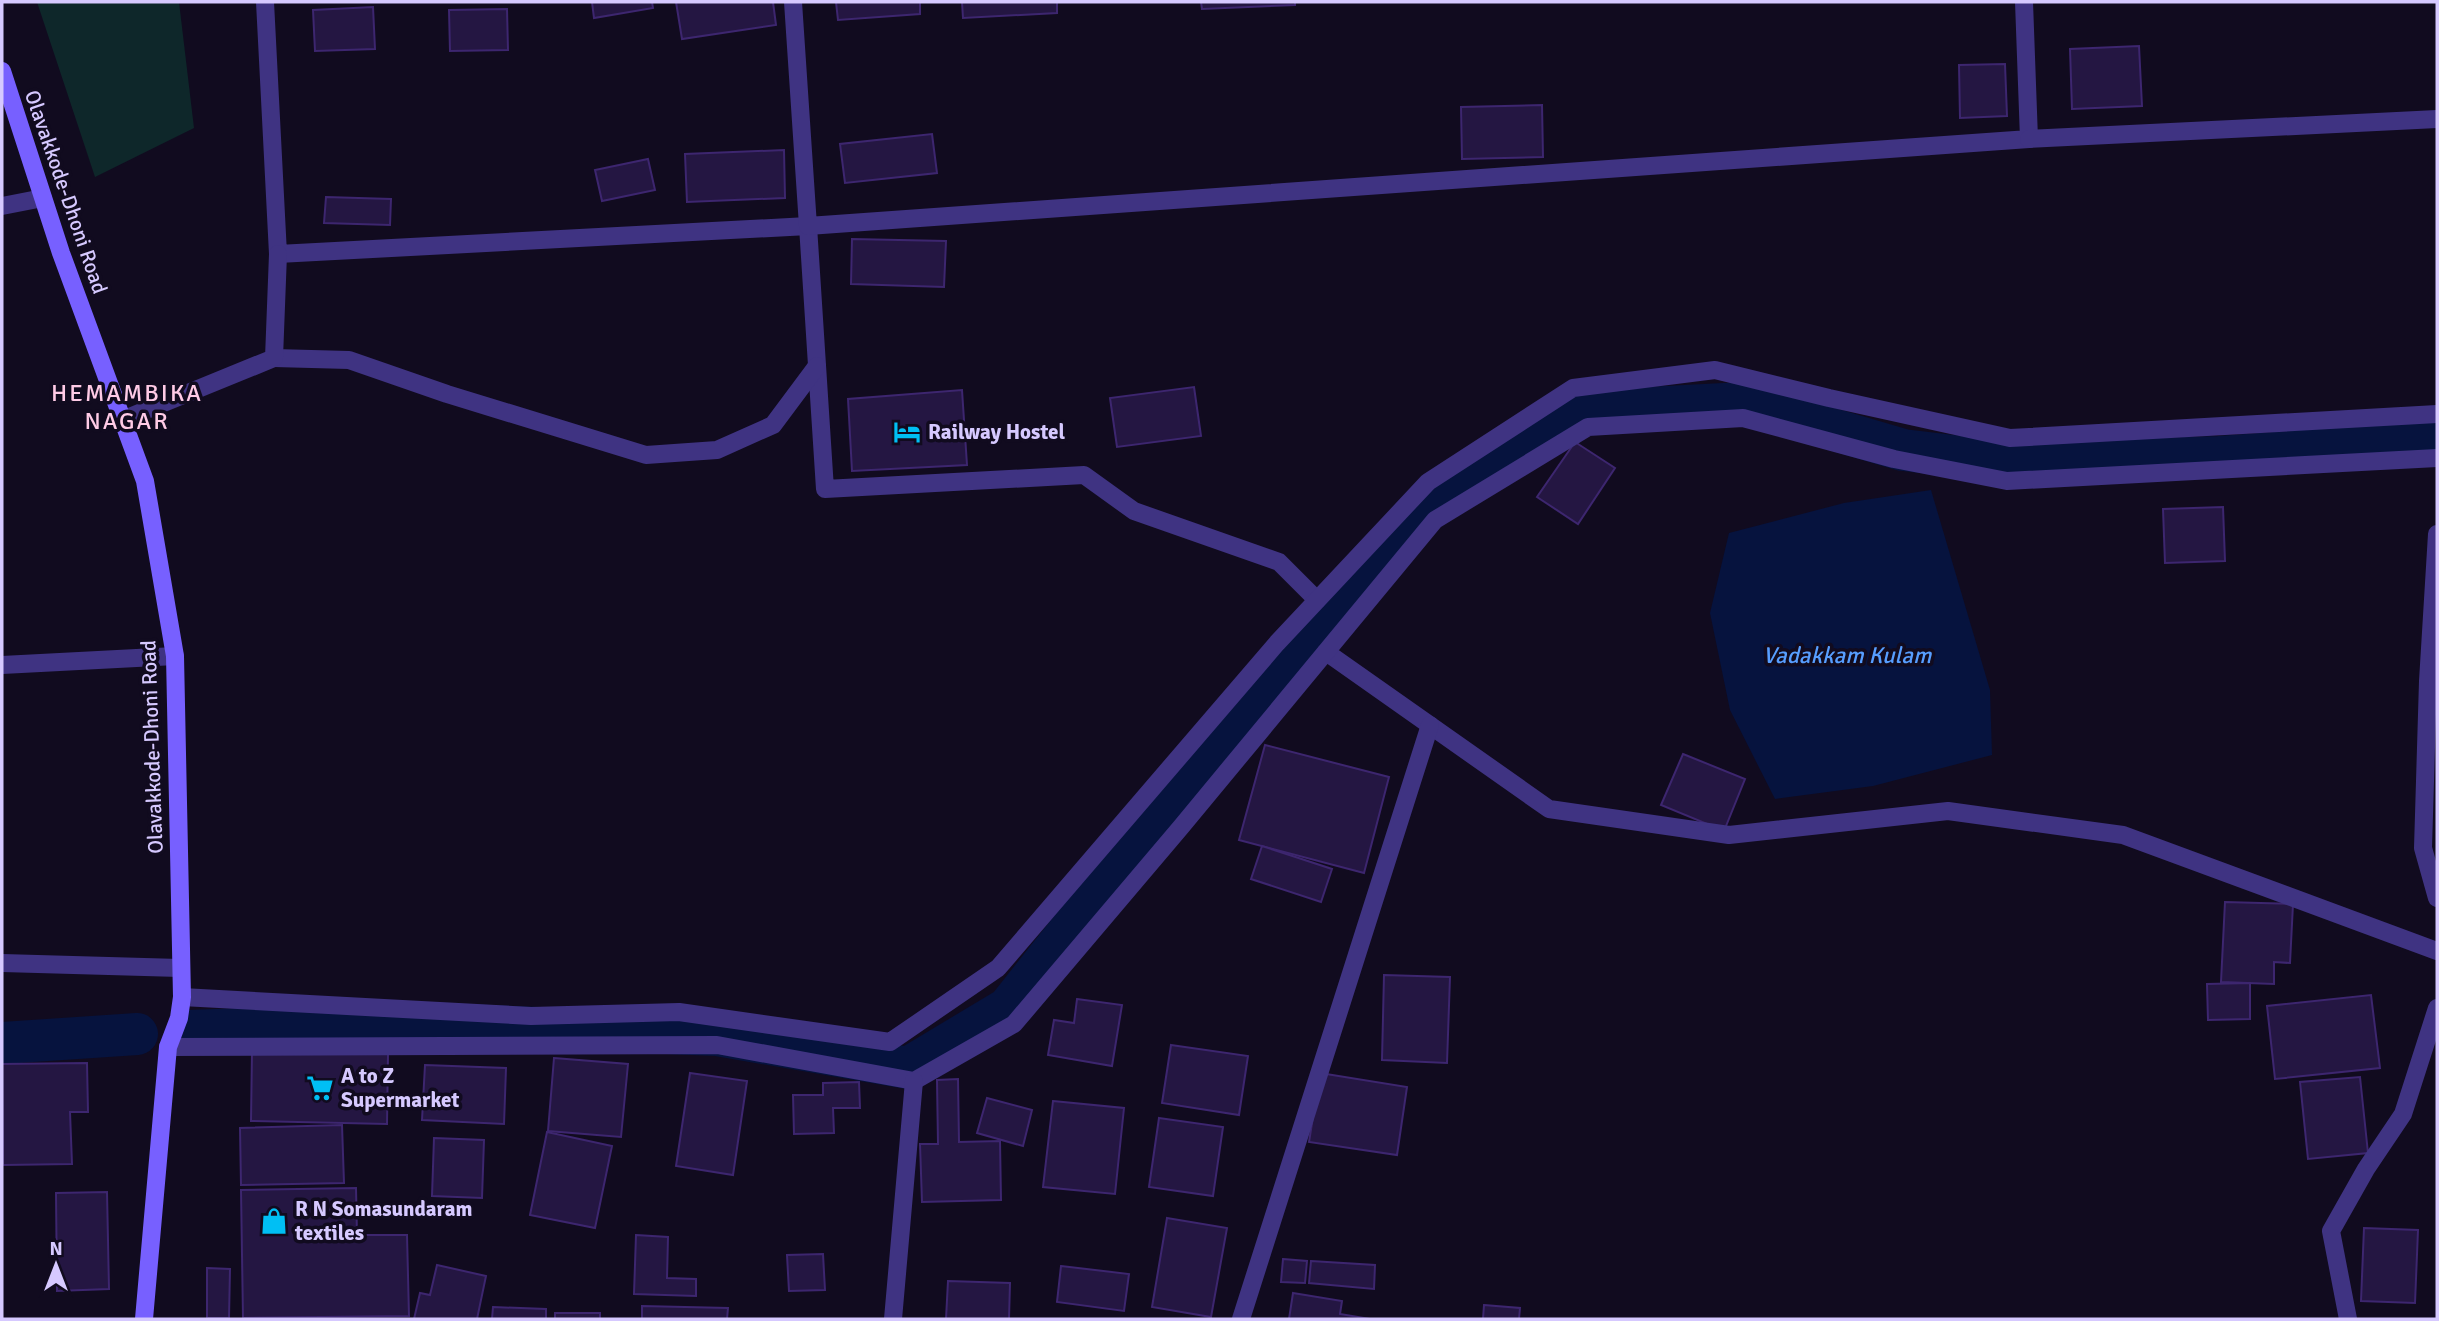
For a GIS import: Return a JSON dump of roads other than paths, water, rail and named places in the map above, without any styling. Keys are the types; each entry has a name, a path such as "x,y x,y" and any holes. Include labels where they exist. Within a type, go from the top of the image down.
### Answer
{"main road":[{"name":"Olavakkode-Dhoni Road","path":"2,71 61,253 145,481 175,656 182,997 179,1018 168,1047 144,1319"}],"street":[{"path":"265,2 278,254 274,358"},
{"path":"793,2 825,489 1084,475 1134,511 1279,562 1317,600"},
{"path":"2024,2 2029,139"},
{"path":"278,254 808,226 2029,139 2437,119"},
{"path":"2,206 43,198"},
{"path":"122,420 274,358 349,360 447,394 646,455 717,450 773,425 817,366"},
{"path":"182,997 531,1016 679,1012 890,1042 998,968 1268,653 1428,482 1573,388 1715,370 2010,438 2437,414"},
{"path":"168,1047 717,1045 914,1081 1014,1024 1435,520 1588,427 1743,418 1894,459 2007,481 2437,458"},
{"path":"2437,534 2428,681 2423,848 2437,898"},
{"path":"1326,652 1549,809 1729,835 1948,811 2123,835 2437,951"},
{"path":"2,664 175,656"},
{"path":"1241,1319 1430,725"},
{"path":"2,963 180,968"},
{"path":"2348,1319 2331,1231 2365,1169 2403,1114 2437,1008"},
{"path":"893,1319 914,1081"}],"water":[{"name":"Vadakkam Kulam","path":"1931,490 1990,690 1992,755 1873,786 1775,799 1730,710 1710,613 1729,533 1844,503"}],"waterway":[{"path":"188,1031 412,1023 717,1035 908,1068 1008,1008 1306,632 1420,509 1587,411 1744,403 1903,450 2013,463 2219,457 2437,441"},
{"path":"2,1043 137,1034"}],"place":[{"name":"Railway Hostel","path":"907,432"},
{"name":"A to Z Supermarket","path":"320,1088"},
{"name":"R N Somasundaram textiles","path":"274,1221"}],"district":[{"name":"HEMAMBIKA NAGAR","path":"127,407"}]}
